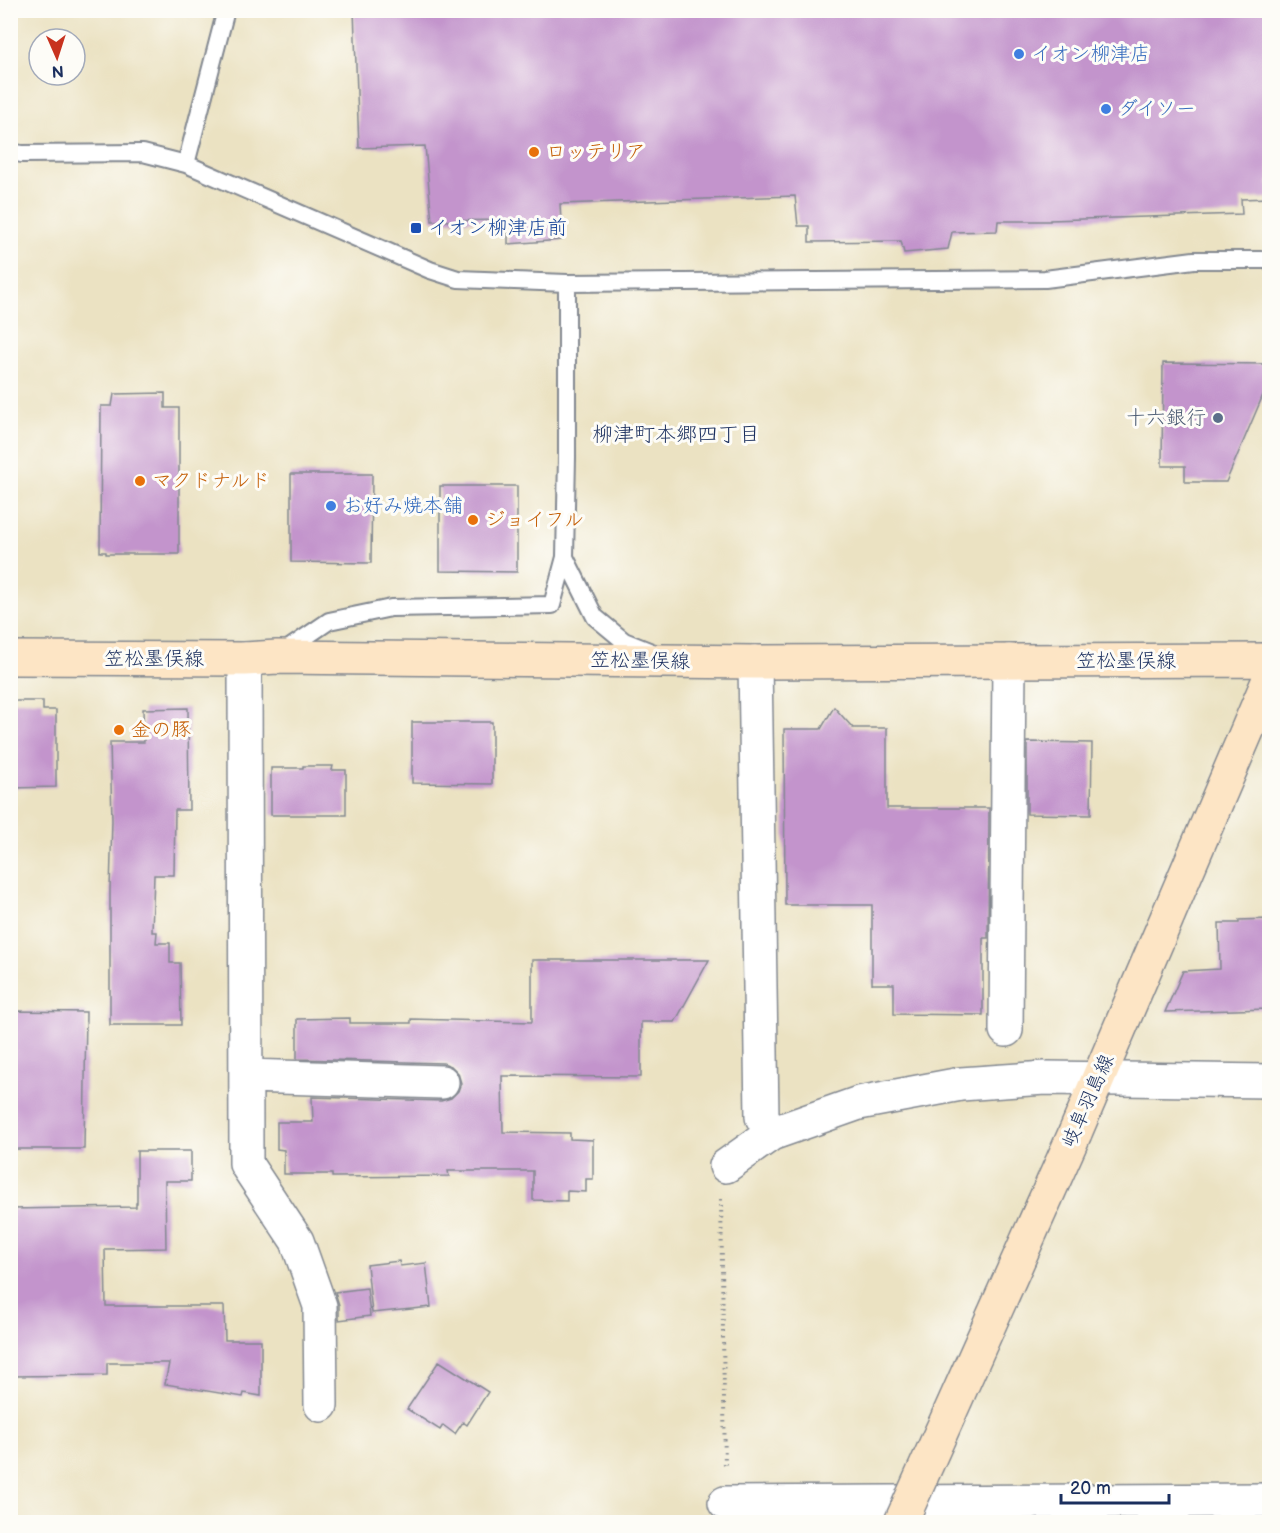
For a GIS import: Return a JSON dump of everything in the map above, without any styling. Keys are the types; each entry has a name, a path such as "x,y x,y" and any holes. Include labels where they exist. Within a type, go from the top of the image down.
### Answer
{"main road":[{"name":"笠松墨俣線","path":"10,658 244,659 277,657 675,662 1269,660"},
{"name":"岐阜羽島線","path":"901,1522 1075,1133 1269,677"}],"street":[{"path":"244,659 246,1164 297,1241 320,1306 321,1405"},
{"path":"1006,1030 1009,661"},
{"path":"755,662 762,1117 771,1134"},
{"path":"246,1076 442,1082"},
{"path":"726,1166 771,1134 859,1102 961,1084 1045,1078 1269,1081"},
{"path":"725,1503 1269,1500"}],"lane":[{"path":"186,164 226,10"},
{"path":"10,152 22,154 143,153 186,164 430,270 458,279 567,283 1045,279 1194,260 1269,260"},
{"path":"277,657 329,621 391,608 552,605 565,557 567,283"},
{"path":"565,557 595,618 624,641 675,662"}],"path":[{"path":"725,1503 721,1184 726,1166"}],"building":[{"path":"354,10 1269,10 1269,198 1241,199 1242,214 998,221 997,231 952,232 948,249 904,253 901,241 809,242 809,226 798,226 795,196 560,204 562,240 508,244 508,220 432,221 425,146 359,148"},
{"path":"1163,363 1269,364 1269,381 1226,482 1185,482 1185,466 1162,466"},
{"name":"マクドナルド","path":"165,393 165,408 179,408 179,554 106,554 106,552 100,552 101,406 112,406 114,394"},
{"name":"お好み焼本舗","path":"291,474 372,474 371,563 291,562"},
{"name":"ジョイフル","path":"440,486 517,486 517,572 440,571"},
{"path":"10,701 43,701 43,710 56,710 56,787 10,788"},
{"path":"834,707 853,728 887,728 887,808 989,808 988,938 983,938 983,1015 894,1014 894,984 872,984 872,905 785,905 784,729 821,729"},
{"path":"188,708 189,810 175,810 174,875 154,875 152,932 157,932 156,943 170,943 170,963 180,963 181,1025 110,1025 112,820 110,742 144,742 143,709"},
{"path":"412,722 492,722 492,784 412,783"},
{"path":"1027,742 1092,743 1091,815 1027,814"},
{"path":"303,766 333,766 332,770 346,770 346,815 271,815 271,768 303,768"},
{"path":"1269,919 1269,1009 1165,1012 1183,971 1220,969 1219,923"},
{"path":"532,960 709,960 675,1022 641,1022 641,1077 502,1076 503,1132 570,1133 570,1139 593,1140 593,1179 586,1179 586,1192 567,1191 567,1201 533,1200 533,1171 448,1171 449,1176 332,1177 332,1174 284,1174 284,1150 277,1149 277,1122 313,1122 312,1097 441,1101 451,1098 458,1091 461,1083 458,1073 451,1066 443,1063 297,1059 297,1019 350,1018 350,1023 411,1023 411,1019 532,1022"},
{"path":"10,1011 86,1012 84,1149 10,1149"},
{"path":"137,1151 191,1151 191,1181 165,1181 166,1248 105,1249 106,1306 224,1306 225,1340 261,1340 261,1396 244,1393 243,1397 165,1384 169,1363 107,1363 107,1375 10,1376 10,1209 136,1207"},
{"path":"399,1261 400,1266 426,1263 431,1307 372,1313 367,1265"},
{"path":"367,1288 370,1316 339,1320 339,1305 335,1292"},
{"path":"439,1361 488,1392 467,1425 463,1422 455,1434 443,1425 440,1430 407,1409"}],"place":[{"name":"イオン柳津店","path":"1019,54"},
{"name":"ダイソー","path":"1106,109"},
{"name":"ロッテリア","path":"534,152"},
{"name":"イオン柳津店前","path":"416,228"},
{"name":"十六銀行","path":"1218,418"},
{"name":"マクドナルド","path":"140,481"},
{"name":"お好み焼本舗","path":"331,506"},
{"name":"ジョイフル","path":"473,520"},
{"name":"金の豚","path":"119,730"}],"district":[{"name":"柳津町本郷四丁目","path":"676,434"}]}
